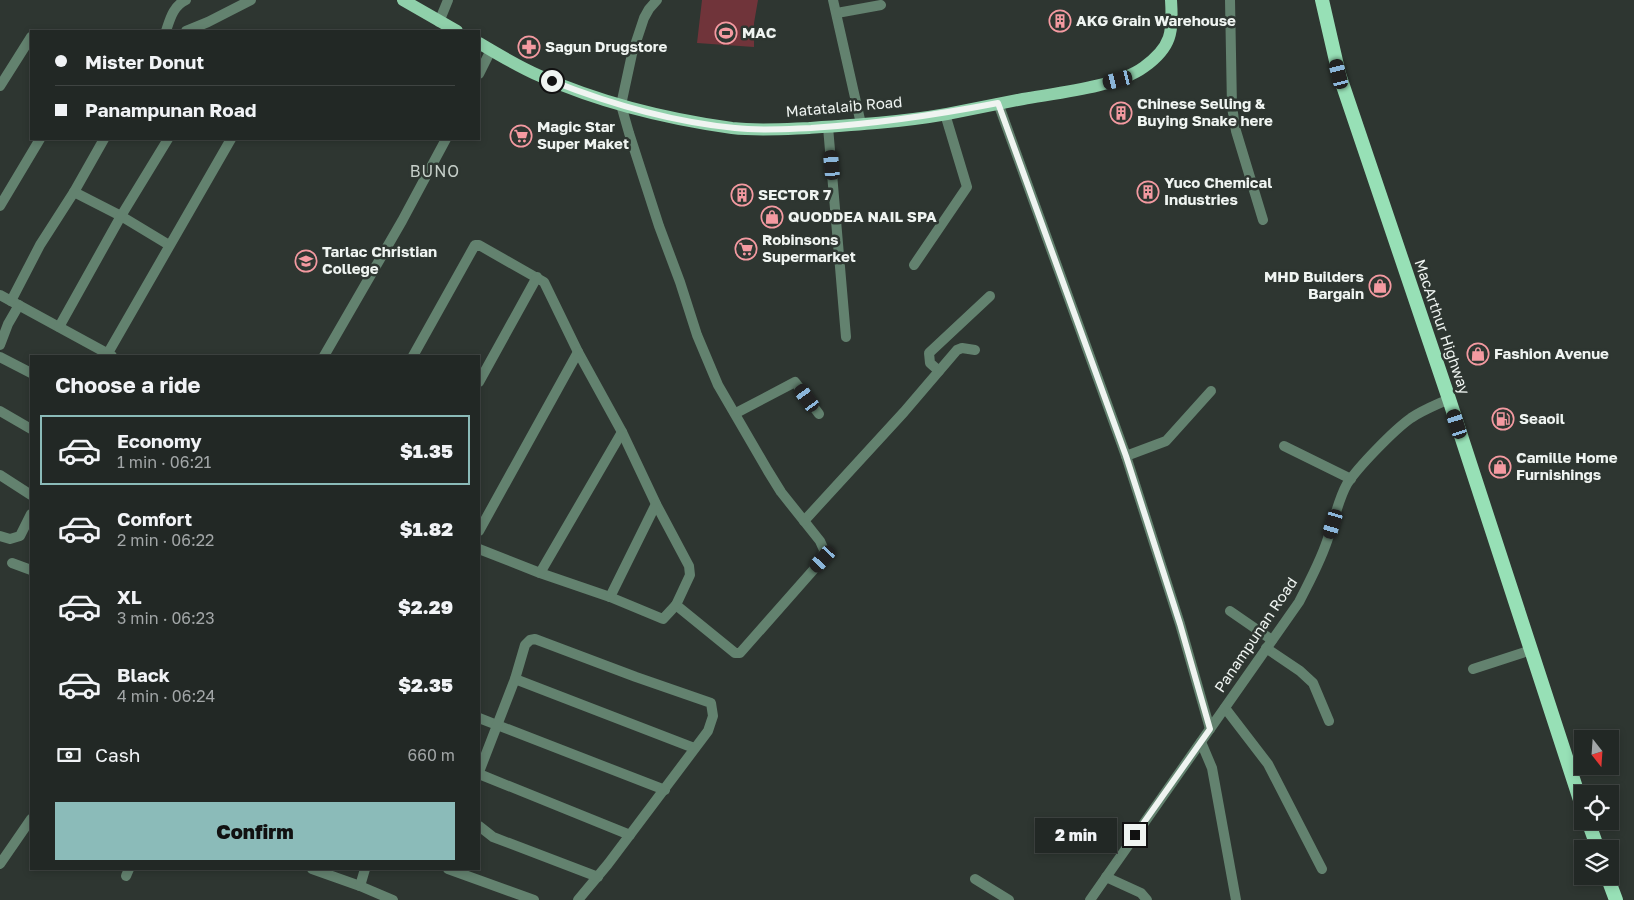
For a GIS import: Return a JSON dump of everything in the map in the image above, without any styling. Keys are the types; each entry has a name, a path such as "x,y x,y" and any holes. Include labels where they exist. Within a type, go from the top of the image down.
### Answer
{"highway":[{"name":"MacArthur Highway","path":"1322,0 1339,74 1449,399 1575,785"},
{"path":"1610,885 1616,900"}],"main road":[{"path":"403,0 455,30"},
{"name":"Matatalaib Road","path":"480,44 539,76 578,91 621,105 679,119 735,128 828,127 946,114 1118,80 1144,68 1164,47 1173,25 1171,0"}],"street":[{"path":"166,30 175,8 186,0"},
{"path":"188,30 250,0"},
{"path":"440,22 448,0"},
{"path":"657,0 649,8 640,28 632,54 621,105 636,159 697,335 718,384 781,492 820,541 824,550 823,559 740,652 735,653 676,605"},
{"path":"833,0 861,124"},
{"path":"1230,0 1232,107 1236,131 1263,220"},
{"path":"837,13 881,5"},
{"path":"0,86 4,72 30,38"},
{"path":"480,72 491,50"},
{"path":"998,103 1126,456 1180,624 1210,729"},
{"path":"914,265 967,187 946,114"},
{"path":"828,127 846,337"},
{"path":"0,206 39,140"},
{"path":"0,345 15,303 40,245 74,192 103,140"},
{"path":"59,327 121,216 167,140"},
{"path":"0,295 110,355 169,245 230,140"},
{"path":"325,355 402,221 445,140"},
{"path":"74,192 121,216 169,245"},
{"path":"415,355 475,245 479,245 544,282 578,352 622,432 690,570 690,575 676,605 663,619 610,597 480,549"},
{"path":"480,380 537,278"},
{"path":"939,371 930,363 929,353 990,296"},
{"path":"804,522 904,412 957,350 967,348 974,350"},
{"path":"480,529 578,352"},
{"path":"0,357 30,372"},
{"path":"736,413 795,382 819,414"},
{"path":"1126,456 1166,441 1211,391"},
{"name":"Panampunan Road","path":"1090,900 1298,602 1316,570 1329,537 1340,498 1351,479 1388,439 1411,418 1423,410 1449,399"},
{"path":"0,411 30,428"},
{"path":"540,572 622,432"},
{"path":"1284,446 1351,479"},
{"path":"0,475 30,493"},
{"path":"610,597 656,504"},
{"path":"0,536 10,539 20,536 30,516"},
{"path":"12,562 30,570"},
{"path":"1230,611 1313,683 1329,721"},
{"path":"480,770 515,679 525,645 530,640 535,639 711,703 713,710 708,731 665,790 578,900"},
{"path":"1473,669 1531,650"},
{"path":"515,679 694,748"},
{"path":"1225,708 1268,764 1322,869"},
{"path":"480,718 665,790"},
{"path":"1201,742 1212,768 1236,900"},
{"path":"480,773 630,835"},
{"path":"0,864 30,820"},
{"path":"480,827 492,837 598,877"},
{"path":"315,870 360,886 389,899"},
{"path":"360,886 365,870"},
{"path":"451,870 534,900"},
{"path":"1106,877 1141,893 1147,900"},
{"path":"975,880 1009,900"}],"shaded area":[{"name":"MAC","path":"702,0 758,0 754,23 754,47 697,43"}],"place":[{"name":"AKG Grain Warehouse","path":"1060,21"},
{"name":"MAC","path":"726,33"},
{"name":"Sagun Drugstore","path":"529,47"},
{"name":"Chinese Selling & Buying Snake here","path":"1121,113"},
{"name":"Magic Star Super Maket","path":"521,136"},
{"name":"Yuco Chemical Industries","path":"1148,192"},
{"name":"SECTOR 7","path":"742,195"},
{"name":"QUODDEA NAIL SPA","path":"772,217"},
{"name":"Robinsons Supermarket","path":"746,249"},
{"name":"Tarlac Christian College","path":"306,261"},
{"name":"MHD Builders Bargain","path":"1380,286"},
{"name":"Fashion Avenue","path":"1478,354"},
{"name":"Seaoil","path":"1503,419"},
{"name":"Camille Home Furnishings","path":"1500,467"}],"district":[{"name":"BUNO","path":"435,171"}],"route":[{"path":"552,81 621,105 679,119 735,128 780,129 861,124 946,114 998,103 1126,456 1180,624 1210,729 1135,835"}]}
